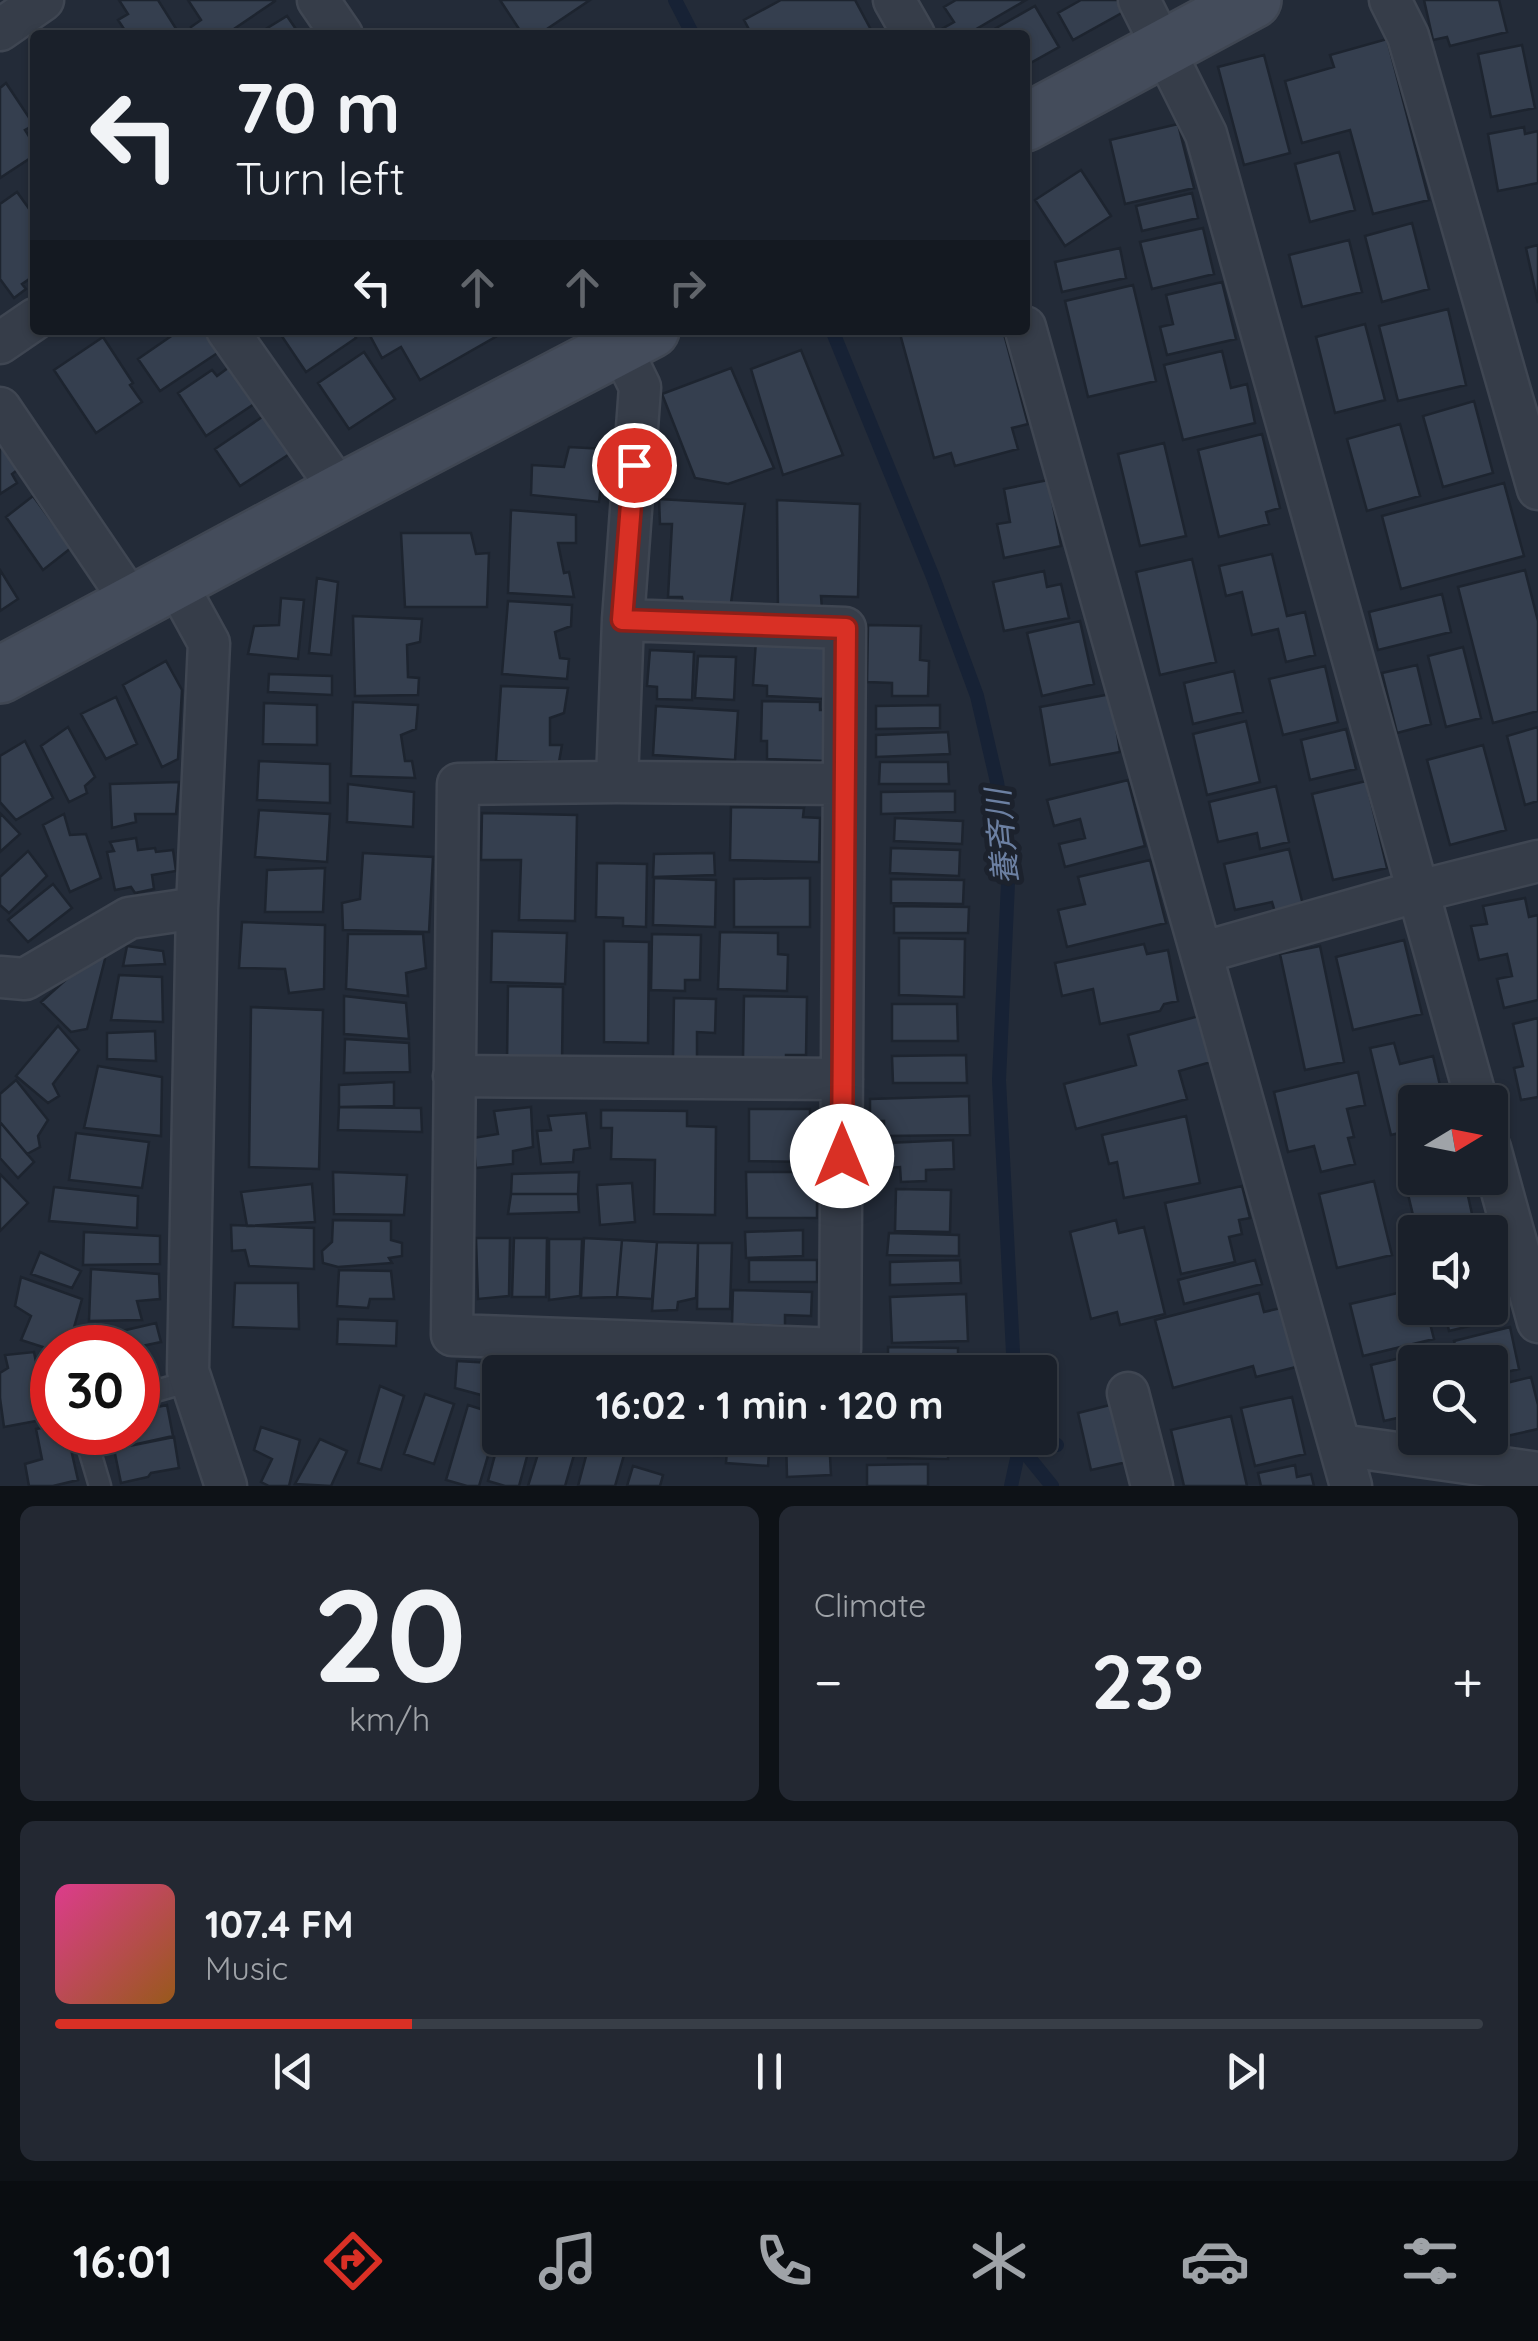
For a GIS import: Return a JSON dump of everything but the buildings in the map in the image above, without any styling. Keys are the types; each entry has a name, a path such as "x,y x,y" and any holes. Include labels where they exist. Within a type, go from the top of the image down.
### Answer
{"street":[{"path":"0,30 43,0"},
{"path":"318,0 339,30"},
{"path":"894,0 911,30"},
{"path":"1140,0 1206,134 1473,1085"},
{"path":"1030,121 1254,0"},
{"path":"1390,0 1408,36 1538,489"},
{"path":"0,343 30,323"},
{"path":"231,335 341,492"},
{"path":"1027,335 1352,1486"},
{"path":"0,676 626,336 640,387 622,620 618,782"},
{"path":"0,408 154,592 209,643 197,908 188,1371 226,1486"},
{"path":"622,620 846,628 840,1355"},
{"path":"754,1355 452,1334 458,784 844,784"},
{"path":"1201,953 1538,861"},
{"path":"0,977 25,979 128,918 197,908"},
{"path":"454,1076 842,1079"},
{"path":"1503,1195 1538,1322"},
{"path":"1128,1393 1152,1486"},
{"path":"1340,1445 1538,1474"}],"lane":[{"path":"160,1390 191,1382"},
{"path":"91,1455 100,1486"}],"waterway":[{"name":"養斉川","path":"675,0 690,30"},
{"name":"養斉川","path":"834,335 977,696 997,782 1009,861 999,1080 1013,1355"},
{"name":"養斉川","path":"1011,1486 1018,1455"},
{"path":"1027,1455 1052,1486"}],"route":[{"path":"634,465 622,620 846,628 842,1156"}]}
